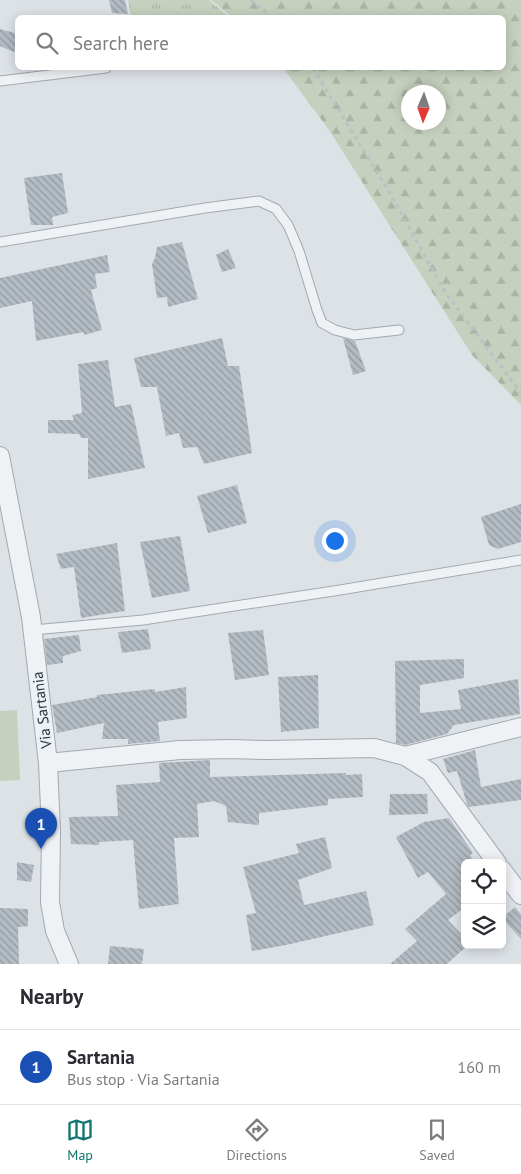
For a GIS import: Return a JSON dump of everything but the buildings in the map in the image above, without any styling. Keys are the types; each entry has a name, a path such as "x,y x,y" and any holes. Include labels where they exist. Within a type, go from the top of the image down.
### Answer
{"street":[{"name":"Via Sartania","path":"0,456 33,630 48,763 51,831 50,902 55,930 69,964"},
{"path":"405,756 521,727"},
{"path":"48,763 180,750 374,748 405,756 430,772 494,859"},
{"path":"506,875 521,895"}],"lane":[{"path":"0,82 91,70"},
{"path":"0,242 205,208 259,201 276,209 288,225 299,251 316,310 322,322 335,330 354,335 399,330"},
{"path":"33,630 143,620 521,560"}],"path":[{"path":"251,0 269,15"},
{"path":"314,70 391,195 445,292 521,393"}],"green space":[{"path":"128,0 209,0 227,15 131,15"},
{"path":"211,0 521,0 521,405 472,355 329,130 284,70 506,70 506,15 230,15"},
{"path":"17,710 20,780 0,781 0,711"}],"place":[{"name":"Sartania","path":"41,849"}]}
